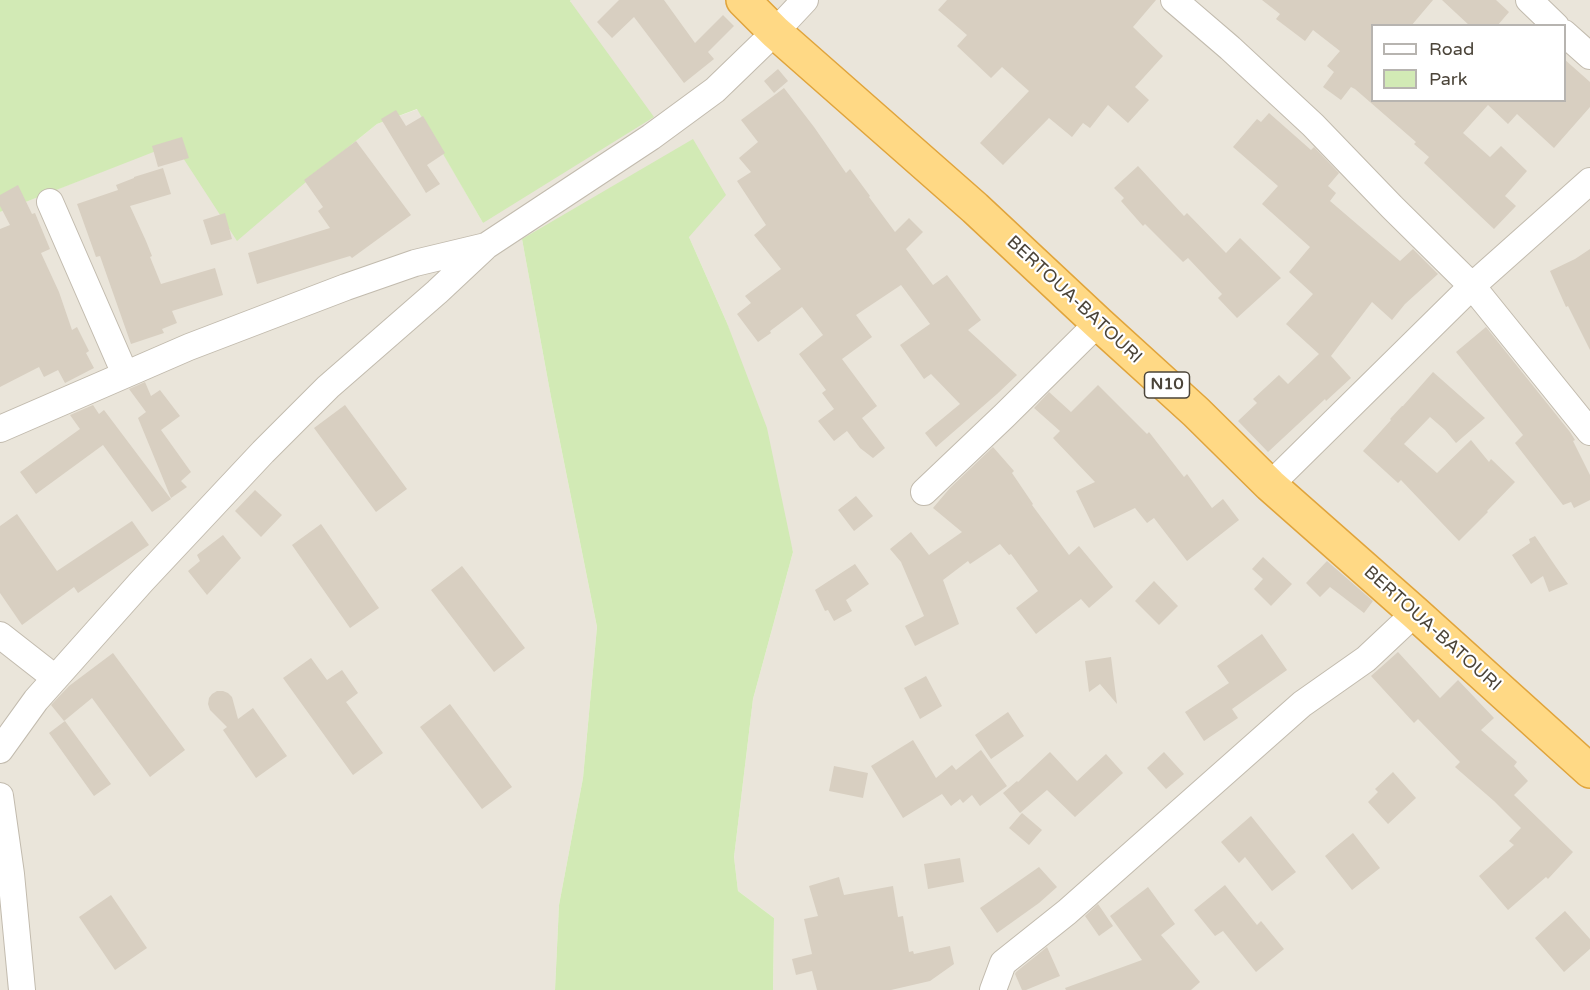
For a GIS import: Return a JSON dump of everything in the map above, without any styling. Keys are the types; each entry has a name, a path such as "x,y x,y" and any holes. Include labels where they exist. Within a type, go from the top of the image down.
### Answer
{"highway":[{"name":"BERTOUA-BATOURI","path":"743,0 775,32 975,208 1196,412 1270,485 1415,612 1590,771"}],"street":[{"path":"0,750 36,700 142,581 263,452 328,387 486,246 651,137 715,90 805,0"},
{"path":"1174,0 1313,125 1472,286 1590,432"},
{"path":"1529,0 1554,24"},
{"path":"1566,35 1590,56"},
{"path":"1270,485 1472,286 1590,181"},
{"path":"50,202 125,374"},
{"path":"0,429 200,343 416,263 486,246"},
{"path":"924,492 1005,416 1098,323"},
{"path":"993,990 1003,963 1067,912 1302,704 1366,659 1415,612"},
{"path":"0,635 55,678"},
{"path":"0,796 11,874 22,990"}],"shaded area":[{"path":"571,0 1590,0 1590,990 773,990 774,918 738,891 734,857 753,699 793,552 727,323 689,237 522,239 597,627 583,778 559,905 555,990 0,990 0,212 174,143 320,170 377,124 418,109 483,223"}],"green space":[{"path":"0,0 571,0 654,117 483,223 417,109 377,124 237,241 174,144 0,212"},
{"path":"693,139 726,195 689,237 727,323 767,428 793,552 753,699 734,857 738,891 774,918 773,990 555,990 559,905 583,778 597,627 522,239"}],"building":[{"path":"619,0 664,0 695,43 723,15 734,26 708,52 714,59 684,83 634,17 612,38 597,22"},
{"path":"947,0 1156,0 1133,27 1163,56 1135,87 1149,100 1128,123 1108,105 1090,128 1083,123 1072,137 1049,118 1003,165 980,143 1029,91 1002,67 991,78 957,46 967,35 938,10"},
{"path":"1262,0 1433,0 1413,24 1371,24 1371,102 1566,102 1566,61 1590,82 1590,107 1554,148 1517,114 1508,124 1488,105 1463,133 1490,157 1501,146 1527,171 1505,196 1516,206 1494,229 1424,163 1429,157 1414,144 1416,142 1355,89 1351,87 1341,100 1323,87 1334,72 1327,66 1340,51 1313,30 1305,41 1276,19 1280,14"},
{"path":"1442,0 1496,0 1509,12 1499,24 1468,24"},
{"path":"778,69 788,81 774,93 764,81"},
{"path":"784,88 846,173 850,169 895,232 909,218 923,232 906,249 933,285 947,275 981,320 968,330 1017,375 936,447 925,433 960,404 931,374 924,379 900,345 930,324 901,285 856,315 872,337 842,359 877,406 862,418 885,448 873,458 860,448 847,431 834,441 818,421 834,409 822,393 826,390 799,354 823,335 802,307 758,342 737,314 751,303 745,296 781,269 754,235 766,225 737,181 751,172 739,158 758,142 741,120"},
{"path":"396,110 406,126 423,116 445,153 427,165 440,184 426,193 381,119"},
{"path":"1269,113 1311,150 1314,147 1339,173 1328,186 1336,193 1330,201 1400,261 1413,249 1438,274 1405,304 1392,320 1372,302 1331,356 1351,378 1268,452 1238,421 1257,403 1253,399 1279,375 1288,384 1319,354 1286,324 1313,294 1289,272 1310,247 1262,204 1278,186 1233,147 1257,119 1261,122"},
{"path":"182,137 189,158 158,167 152,146"},
{"path":"356,141 411,215 352,258 350,256 257,284 248,253 330,228 318,211 323,207 304,180"},
{"path":"1138,166 1184,216 1187,213 1226,253 1240,238 1281,278 1237,318 1218,298 1222,294 1188,258 1183,262 1145,224 1143,226 1121,201 1124,198 1114,188"},
{"path":"163,168 171,194 130,206 152,256 150,257 161,284 215,268 223,295 172,311 177,323 162,329 164,333 131,344 100,256 96,257 77,204 118,190 116,185"},
{"path":"18,185 32,214 35,213 50,249 41,253 59,292 72,330 77,327 89,351 86,353 94,368 65,383 58,370 44,377 39,367 0,387 0,229 10,225 0,206 0,195"},
{"path":"225,213 232,239 211,245 203,220"},
{"path":"1590,249 1590,350 1568,306 1566,307 1550,271"},
{"path":"1486,327 1575,440 1573,441 1590,475 1590,500 1574,508 1571,502 1563,505 1515,443 1523,435 1456,352"},
{"path":"1433,372 1485,418 1456,443 1430,417 1404,444 1437,473 1471,440 1489,462 1491,459 1515,482 1459,541 1401,480 1398,483 1363,451"},
{"path":"145,382 151,396 160,390 180,416 161,430 191,472 181,481 187,487 171,498 138,418 146,412 129,389"},
{"path":"1098,385 1147,434 1149,432 1184,477 1187,474 1212,508 1223,499 1239,520 1187,561 1154,518 1147,523 1135,508 1094,528 1076,491 1095,482 1053,438 1060,431 1034,408 1049,392 1071,412"},
{"path":"93,405 99,414 104,410 171,499 152,512 103,445 36,494 20,472 80,429 70,415"},
{"path":"345,405 407,489 376,512 314,428"},
{"path":"993,447 1014,471 1012,473 1032,505 1069,555 1079,546 1113,587 1089,608 1081,599 1036,634 1016,608 1038,591 1011,554 1009,555 1000,544 970,564 968,561 943,580 959,624 915,646 905,626 924,616 901,562 890,549 911,532 929,555 962,532 933,508 950,488"},
{"path":"255,490 282,515 261,537 235,511"},
{"path":"856,496 873,516 854,531 838,510"},
{"path":"17,514 57,571 132,521 149,545 78,593 74,587 22,625 0,593 0,526"},
{"path":"321,524 379,608 350,628 292,545"},
{"path":"223,535 241,558 207,595 188,571 200,561 197,555"},
{"path":"1535,536 1568,584 1549,592 1543,576 1531,584 1512,555 1530,543 1529,539"},
{"path":"1263,557 1292,584 1271,606 1254,589 1263,579 1252,569"},
{"path":"1327,561 1373,601 1364,613 1330,587 1320,597 1306,583"},
{"path":"855,564 869,584 846,600 852,611 834,621 828,610 825,611 815,590"},
{"path":"462,566 525,648 494,672 431,590"},
{"path":"1154,581 1178,606 1159,625 1135,601"},
{"path":"1262,634 1287,670 1232,709 1238,718 1204,741 1185,712 1229,683 1217,666"},
{"path":"1398,652 1440,698 1458,680 1494,718 1481,730 1517,762 1514,766 1528,781 1514,795 1573,852 1548,879 1546,877 1508,910 1479,876 1514,845 1509,841 1521,828 1455,767 1460,762 1418,719 1414,723 1371,676"},
{"path":"113,653 185,750 150,777 92,698 64,721 51,705 69,686"},
{"path":"1111,657 1117,704 1100,684 1089,692 1085,661"},
{"path":"311,658 327,680 342,670 358,693 346,702 383,753 353,775 283,678"},
{"path":"926,676 942,706 920,719 904,688"},
{"path":"217,691 228,693 232,697 238,719 253,708 287,756 256,778 223,730 227,727 210,710 209,698"},
{"path":"450,704 512,787 482,809 420,727"},
{"path":"1008,712 1024,736 991,759 975,735"},
{"path":"65,721 111,784 94,796 49,733"},
{"path":"913,740 936,778 952,765 956,770 981,750 1007,786 980,806 972,795 963,803 960,799 951,806 942,794 903,818 871,766"},
{"path":"1050,752 1077,781 1106,754 1123,773 1075,817 1047,790 1020,813 1003,793"},
{"path":"1164,752 1184,774 1166,789 1147,768"},
{"path":"834,766 868,773 863,798 829,791"},
{"path":"1393,772 1416,798 1388,824 1368,802 1378,792 1375,789"},
{"path":"1022,813 1042,830 1029,845 1009,828"},
{"path":"1251,816 1296,872 1272,891 1245,857 1239,863 1221,842"},
{"path":"1353,833 1380,868 1352,890 1325,856"},
{"path":"960,858 964,882 928,889 924,864"},
{"path":"1039,867 1057,887 997,933 980,908"},
{"path":"839,877 844,895 893,886 898,917 903,916 909,952 913,951 914,954 950,946 954,964 930,981 891,990 817,990 812,971 796,975 792,959 812,954 804,919 818,916 809,886"},
{"path":"1225,885 1257,925 1261,921 1284,949 1256,972 1223,931 1215,936 1194,910"},
{"path":"1148,887 1175,924 1161,935 1200,982 1191,990 1066,990 1065,988 1142,960 1110,916"},
{"path":"111,895 147,948 115,970 79,917"},
{"path":"1098,904 1113,926 1099,936 1085,916"},
{"path":"1565,911 1590,939 1590,949 1564,972 1535,938"},
{"path":"1047,947 1060,976 1022,990 1016,972"}]}
